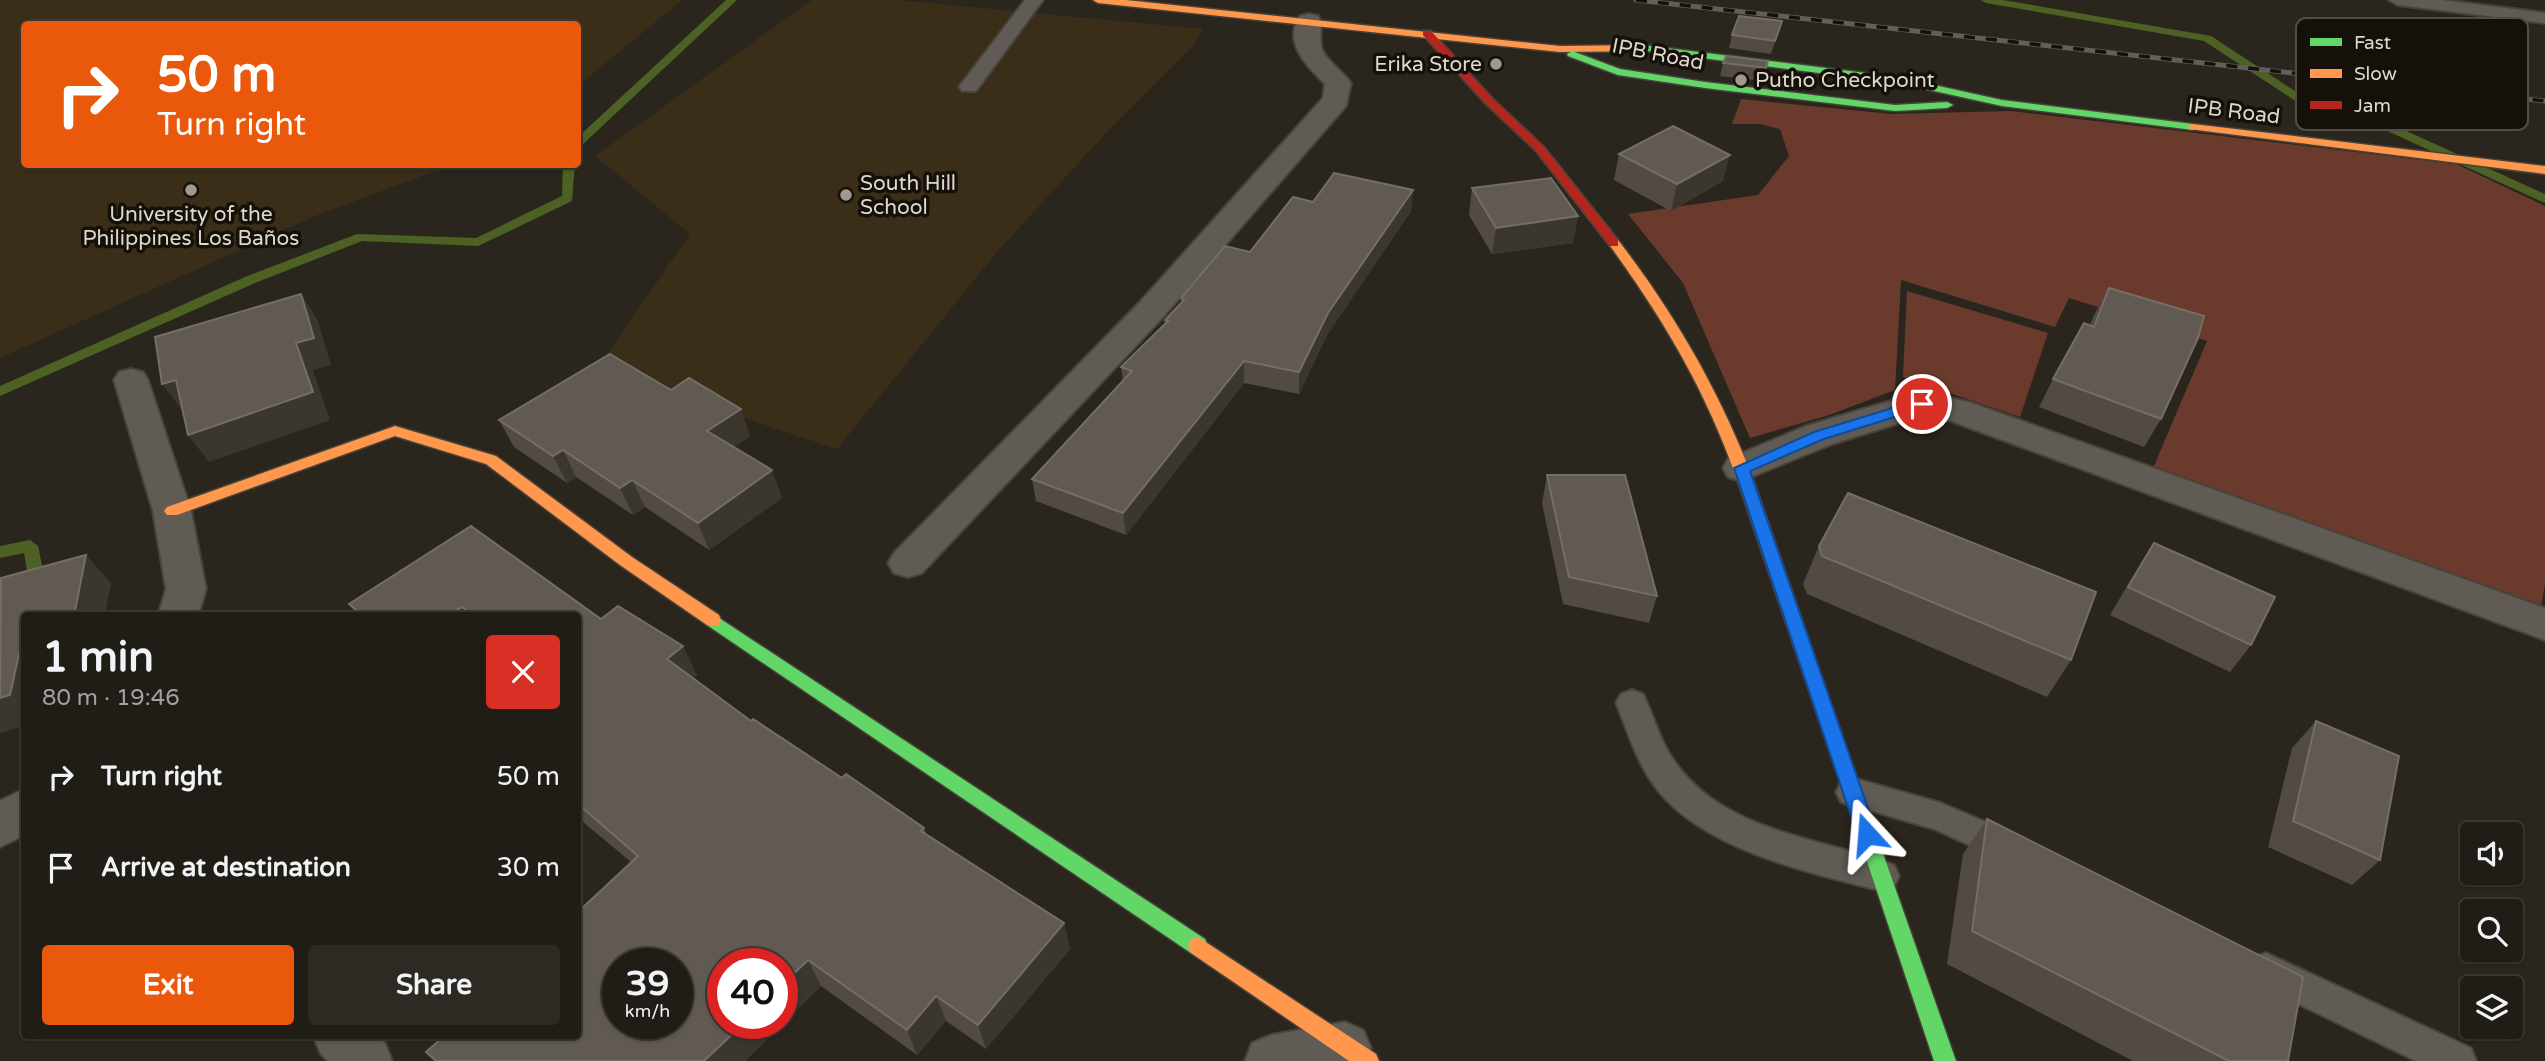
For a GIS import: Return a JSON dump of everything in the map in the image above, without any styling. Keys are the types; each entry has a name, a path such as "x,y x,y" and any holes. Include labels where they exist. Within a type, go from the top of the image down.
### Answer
{"street":[{"name":"IPB Road","path":"1098,0 1560,49 1625,46 1898,80 2002,103 2545,170"},
{"path":"908,563 1151,310 1336,100 1338,83 1310,54 1305,39 1309,21"},
{"path":"1427,33 1489,101 1540,149 1645,282 1703,376 1741,468 1945,1061"},
{"name":"IPB Road","path":"1560,49 1618,72 1818,99 1895,108 2002,103"},
{"path":"131,380 172,511 186,589 179,612"},
{"path":"1741,468 1819,435 1922,404 1957,410 2545,624"},
{"path":"172,511 395,431 491,460 626,561 1356,1054"},
{"path":"0,827 21,811"},
{"path":"342,1039 366,1061"},
{"path":"1271,1061 1356,1054"}],"lane":[{"path":"970,87 1034,0"},
{"path":"2398,0 2545,18"},
{"path":"1632,703 1664,773 1698,808 1748,834 1799,854 1882,876"},
{"path":"1853,792 1941,817 2045,864"},
{"path":"2232,953 2457,1061"}],"shaded area":[{"name":"University of the Philippines Los Baños","path":"0,0 682,0 581,84 581,21 21,21 21,168 443,168 315,216 0,358"},
{"name":"South Hill School","path":"812,0 898,0 1203,29 1192,47 1102,137 997,252 837,449 597,369 690,234 595,156"},
{"path":"1741,99 1891,114 2011,111 2456,164 2545,206 2545,584 2541,607 2151,473 2207,341 2069,298 2055,327 1901,280 1895,390 1829,415 1750,438 1683,283 1628,214 1758,195 1789,156 1780,129 1760,124 1732,124"},
{"path":"1907,291 2048,333 2020,417 1903,377"}],"building":[{"path":"1739,16 1782,21 1775,41 1732,35"},
{"path":"1726,56 1768,61 1766,68 1723,63"},
{"path":"1673,126 1730,155 1677,184 1619,154"},
{"path":"1334,173 1413,190 1328,313 1299,372 1244,361 1123,513 1032,479 1132,371 1121,367 1168,321 1165,320 1184,300 1181,298 1225,246 1250,252 1293,197 1313,202"},
{"path":"1551,178 1578,216 1496,228 1472,188"},
{"path":"2109,288 2204,316 2198,338 2161,419 2053,379 2084,323 2094,327"},
{"path":"301,294 314,338 296,343 313,392 188,435 176,380 162,384 155,337"},
{"path":"610,354 671,390 689,378 741,409 707,431 772,470 698,523 632,480 620,488 563,450 553,456 499,420"},
{"path":"1547,475 1625,475 1657,596 1569,577"},
{"path":"1848,493 2096,592 2071,660 1822,556 1819,546"},
{"path":"471,526 601,619 618,606 683,646 667,659 751,721 753,719 842,778 846,774 924,828 921,831 1064,923 978,1025 936,996 907,1030 808,960 798,970 798,948 707,948 707,1039 727,1039 704,1061 436,1061 426,1052 441,1039 581,1039 581,909 638,856 581,807 581,612 469,612 462,607 455,612 359,612 349,604"},
{"path":"2154,543 2275,597 2251,645 2128,587"},
{"path":"86,555 75,612 21,612 21,654 10,695 0,698 1,578"},
{"path":"2316,721 2399,756 2380,860 2293,821"},
{"path":"1987,819 2303,977 2288,1061 2229,1061 1972,931"}],"waterway":[{"path":"581,140 732,0"},
{"path":"1986,0 2207,38 2296,97"},
{"path":"2396,130 2545,199"},
{"path":"0,391 250,280 361,237 478,242 568,198 569,168"},
{"path":"0,552 30,546 37,579 0,611"}],"railway":[{"path":"1636,0 2296,73"},
{"path":"2528,99 2545,101"}],"traffic: fast":[{"path":"1643,48 1898,80 2002,103 2193,127"},
{"path":"1572,54 1618,72 1705,85 1895,108 1947,105"},
{"path":"713,620 1198,946"},
{"path":"1856,802 1945,1061"}],"traffic: slow":[{"path":"1098,0 1560,49 1643,48"},
{"path":"2193,127 2545,170"},
{"path":"1614,243 1635,270 1690,355 1720,416 1745,479"},
{"path":"172,511 395,431 491,460 626,561 713,620"},
{"path":"1198,946 1368,1061"}],"traffic: jam":[{"path":"1427,33 1489,101 1540,149 1614,243"},
{"path":"1745,479 1856,802"}],"place":[{"name":"Erika Store","path":"1496,64"},
{"name":"Putho Checkpoint","path":"1741,80"},
{"name":"University of the Philippines Los Baños","path":"191,190"},
{"name":"South Hill School","path":"846,195"}],"route":[{"path":"1867,834 1741,468 1819,435 1922,404"}]}
